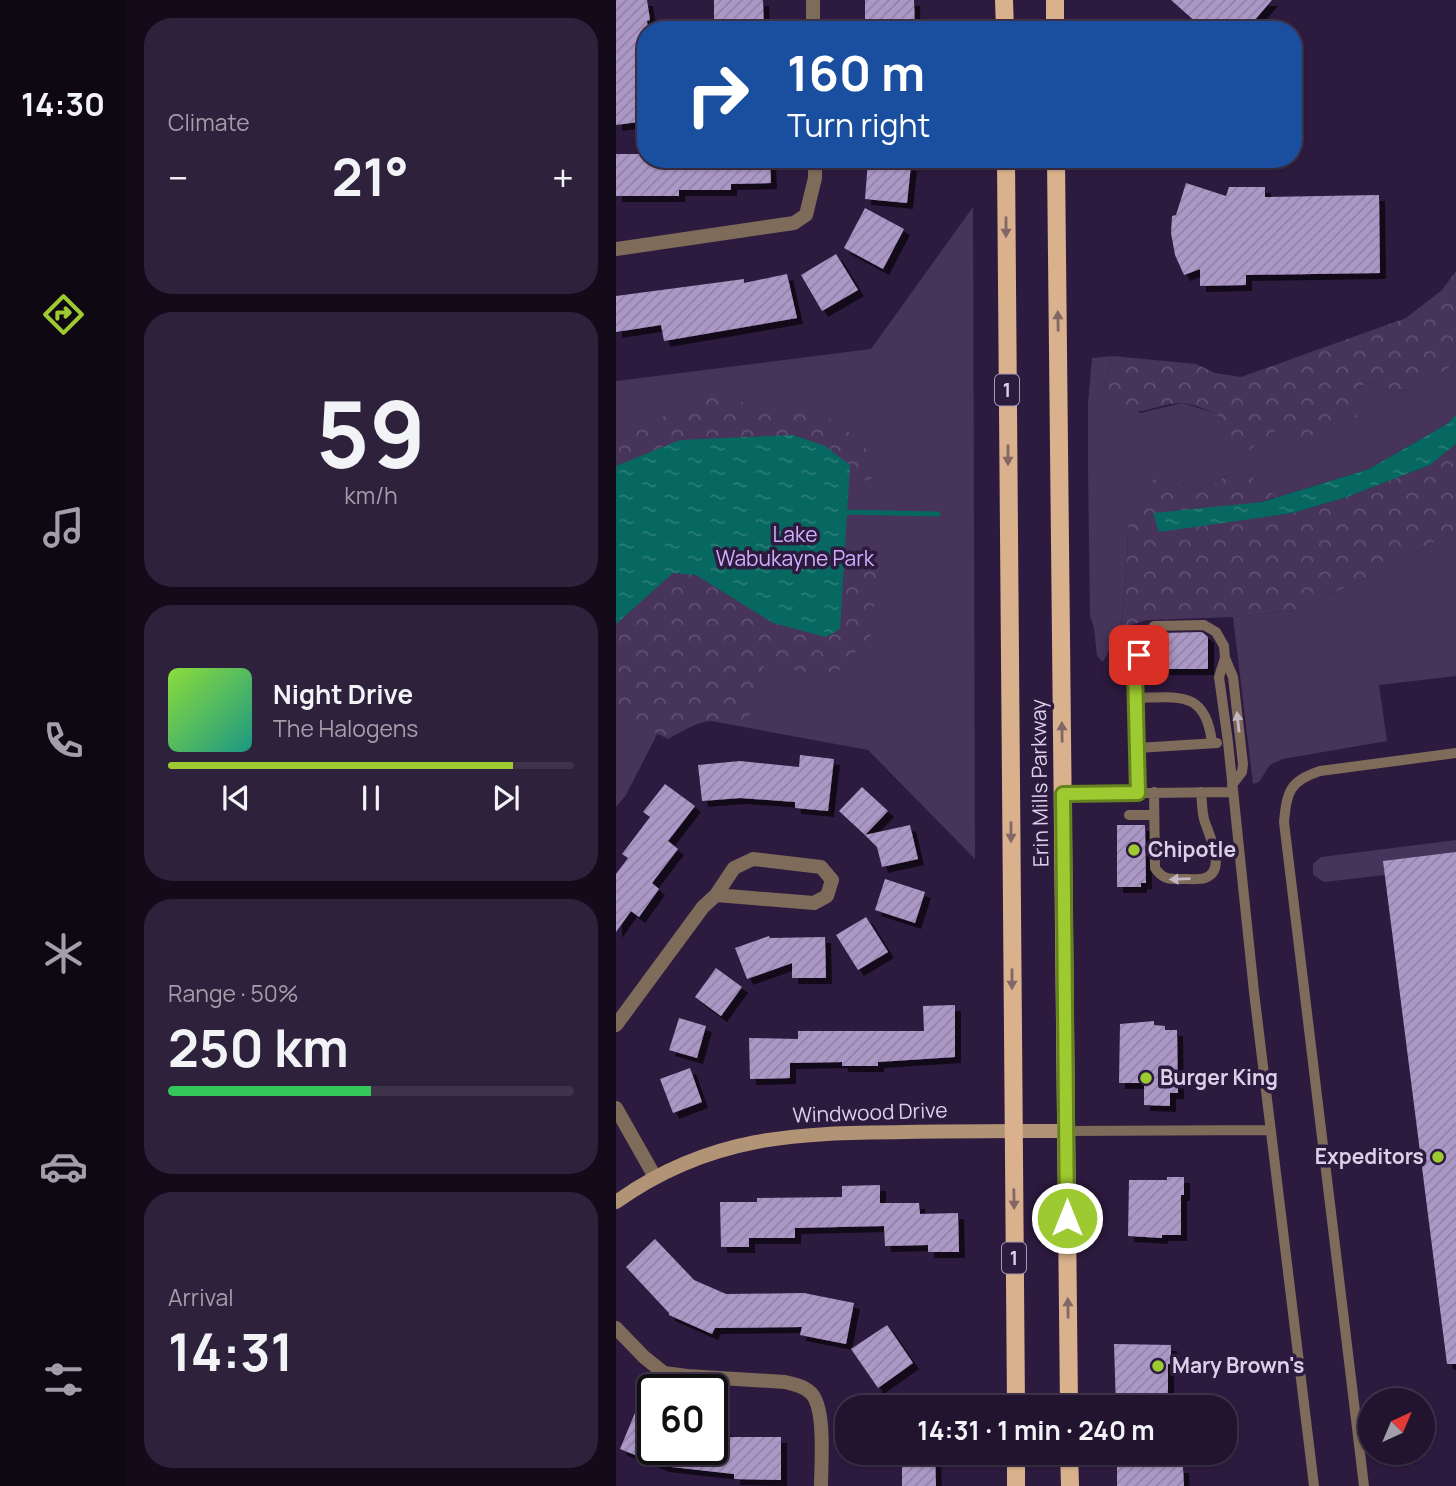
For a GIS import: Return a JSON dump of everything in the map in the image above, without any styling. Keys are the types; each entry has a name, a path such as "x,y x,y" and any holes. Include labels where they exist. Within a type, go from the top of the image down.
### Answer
{"main road":[{"path":"1004,0 1004,21"},
{"path":"1055,0 1055,21"},
{"name":"Erin Mills Parkway","path":"1006,168 1016,1395"},
{"name":"Erin Mills Parkway","path":"1056,168 1069,1395"},
{"path":"1016,1465 1016,1486"},
{"path":"1069,1465 1070,1486"}],"street":[{"path":"813,0 813,21"},
{"path":"616,249 794,223 806,215 815,168"},
{"path":"616,1025 734,868 753,859 821,867 832,880 827,896 814,903 716,895"},
{"path":"616,1108 655,1177"},
{"name":"Windwood Drive","path":"616,1202 655,1177 727,1147 763,1139 826,1132 1066,1131"},
{"path":"616,1328 664,1373 687,1377 785,1382 800,1386 812,1394 820,1409 821,1486"}],"lane":[{"path":"1138,793 1135,670 1143,640 1154,626 1205,625 1216,632 1224,646 1225,658 1233,677 1243,764 1233,789"},
{"path":"1225,658 1219,677 1314,1486"},
{"path":"1136,698 1185,697 1202,710 1210,724 1212,743"},
{"path":"1138,748 1228,742"},
{"path":"1364,1486 1284,822 1286,798 1294,783 1304,776 1320,771 1456,753"},
{"path":"1063,794 1233,789"},
{"path":"1154,792 1155,868 1168,880 1204,878 1212,873 1216,864 1216,854 1203,817 1201,792"},
{"path":"1129,815 1154,815"},
{"path":"1066,1131 1271,1130"}],"green space":[{"name":"Lake Wabukayne Park","path":"973,207 975,859 868,750 668,713 626,795 616,807 616,381 871,349"},
{"path":"1456,271 1456,363 1414,390 1392,391 1371,381 1357,388 1357,417 1300,440 1276,430 1248,451 1232,442 1217,414 1180,403 1131,411 1114,399 1105,386 1112,356 1196,364 1215,373 1241,377 1406,318 1442,290"},
{"path":"1112,356 1105,386 1140,413 1182,403 1218,414 1232,442 1276,430 1371,381 1392,391 1414,390 1456,363 1456,415 1447,424 1369,469 1278,497 1241,469 1197,491 1165,475 1128,529 1121,628 1103,662 1097,656 1090,616 1088,404 1092,358"},
{"path":"616,381 619,381 617,433 648,424 712,392 727,389 746,404 808,408 836,423 865,447 870,455 873,465 871,480 848,482 850,465 825,446 680,440 616,466"},
{"path":"1456,444 1456,530 1379,572 1293,611 1233,617 1147,620 1121,628 1128,529 1143,484 1165,475 1197,491 1241,469 1278,497 1159,531 1293,513 1347,497 1430,465"},
{"path":"1456,530 1456,676 1379,685 1387,741 1283,759 1270,765 1259,782 1253,784 1233,617 1293,611 1379,572"},
{"path":"846,555 878,555 872,634 837,672 805,674 765,660 758,702 745,722 705,722 668,739 621,716 616,727 616,624 673,573 696,575 773,623 840,628"},
{"path":"1456,840 1456,852 1385,875 1324,882 1313,875 1313,864 1321,857"}],"water":[{"path":"1456,415 1456,444 1430,465 1347,497 1293,513 1159,532 1153,513 1262,502 1369,469 1447,424"},
{"path":"793,435 825,446 850,465 840,629 826,637 773,623 696,575 673,573 616,624 616,466 680,440"}],"building":[{"path":"616,0 647,0 650,20 637,21 637,122 616,125"},
{"path":"714,0 763,0 764,21 714,21"},
{"path":"865,0 914,0 915,21 865,21"},
{"path":"1171,0 1272,0 1254,21 1195,21"},
{"path":"616,154 637,154 637,168 770,168 771,183 731,184 731,190 679,190 679,196 616,196"},
{"path":"867,168 911,168 907,203 865,199"},
{"path":"1186,183 1226,196 1229,187 1265,187 1265,197 1379,195 1380,273 1246,275 1246,285 1200,286 1200,269 1184,275 1175,255 1171,233 1172,216 1176,215"},
{"path":"865,208 904,229 883,269 844,248"},
{"path":"836,254 858,290 822,311 801,275"},
{"path":"787,274 797,318 664,341 661,325 616,332 616,296 744,279 744,283"},
{"path":"1202,632 1208,637 1208,669 1160,669 1160,633"},
{"path":"800,755 834,759 828,811 795,808 795,802 740,798 702,801 698,765 740,761 799,767"},
{"path":"665,784 695,806 668,841 678,849 652,883 659,889 639,917 631,911 616,932 616,874 628,858 622,854 650,817 643,812"},
{"path":"862,787 888,811 865,835 839,811"},
{"path":"910,825 918,859 882,867 877,847 865,835"},
{"path":"1117,825 1145,825 1146,883 1141,883 1141,887 1117,887"},
{"name":"Expeditors","path":"1456,852 1456,1364 1447,1364 1383,861"},
{"path":"885,879 925,892 915,923 875,910"},
{"path":"866,917 888,952 858,970 836,935"},
{"path":"769,936 825,937 826,978 792,978 792,963 747,979 735,948"},
{"path":"716,968 742,987 721,1016 695,997"},
{"path":"955,1005 955,1057 878,1062 878,1066 842,1066 842,1062 790,1063 790,1078 750,1079 749,1038 798,1039 798,1031 924,1031 923,1006"},
{"path":"679,1018 706,1026 697,1058 669,1050"},
{"path":"1154,1021 1154,1025 1165,1026 1165,1030 1177,1030 1178,1093 1170,1093 1170,1106 1144,1105 1144,1083 1119,1083 1120,1024"},
{"path":"690,1068 702,1102 673,1113 660,1079"},
{"path":"1167,1177 1184,1177 1181,1235 1162,1235 1162,1238 1128,1236 1129,1180 1167,1180"},
{"path":"880,1185 880,1203 919,1203 920,1214 958,1213 959,1252 928,1252 928,1245 885,1246 884,1226 795,1228 795,1238 749,1238 749,1247 721,1247 720,1202 757,1202 757,1198 842,1197 842,1186"},
{"path":"655,1239 694,1280 726,1294 804,1293 854,1303 846,1344 800,1335 802,1327 715,1328 712,1334 669,1315 626,1267"},
{"path":"887,1325 913,1363 878,1388 851,1349"},
{"path":"1114,1344 1171,1345 1168,1395 1116,1395"},
{"path":"637,1408 637,1456 620,1449"},
{"path":"728,1437 781,1437 781,1480 734,1479 734,1474 660,1465 728,1465"},
{"path":"902,1465 935,1465 936,1486 902,1486"},
{"path":"1117,1465 1183,1467 1184,1486 1117,1486"}],"waterway":[{"path":"841,512 938,514"}],"place":[{"name":"Chipotle","path":"1134,850"},
{"name":"Burger King","path":"1146,1078"},
{"name":"Expeditors","path":"1438,1157"},
{"name":"Mary Brown's","path":"1158,1366"}],"route":[{"path":"1067,1218 1063,794 1138,793 1135,670 1139,655"}]}
